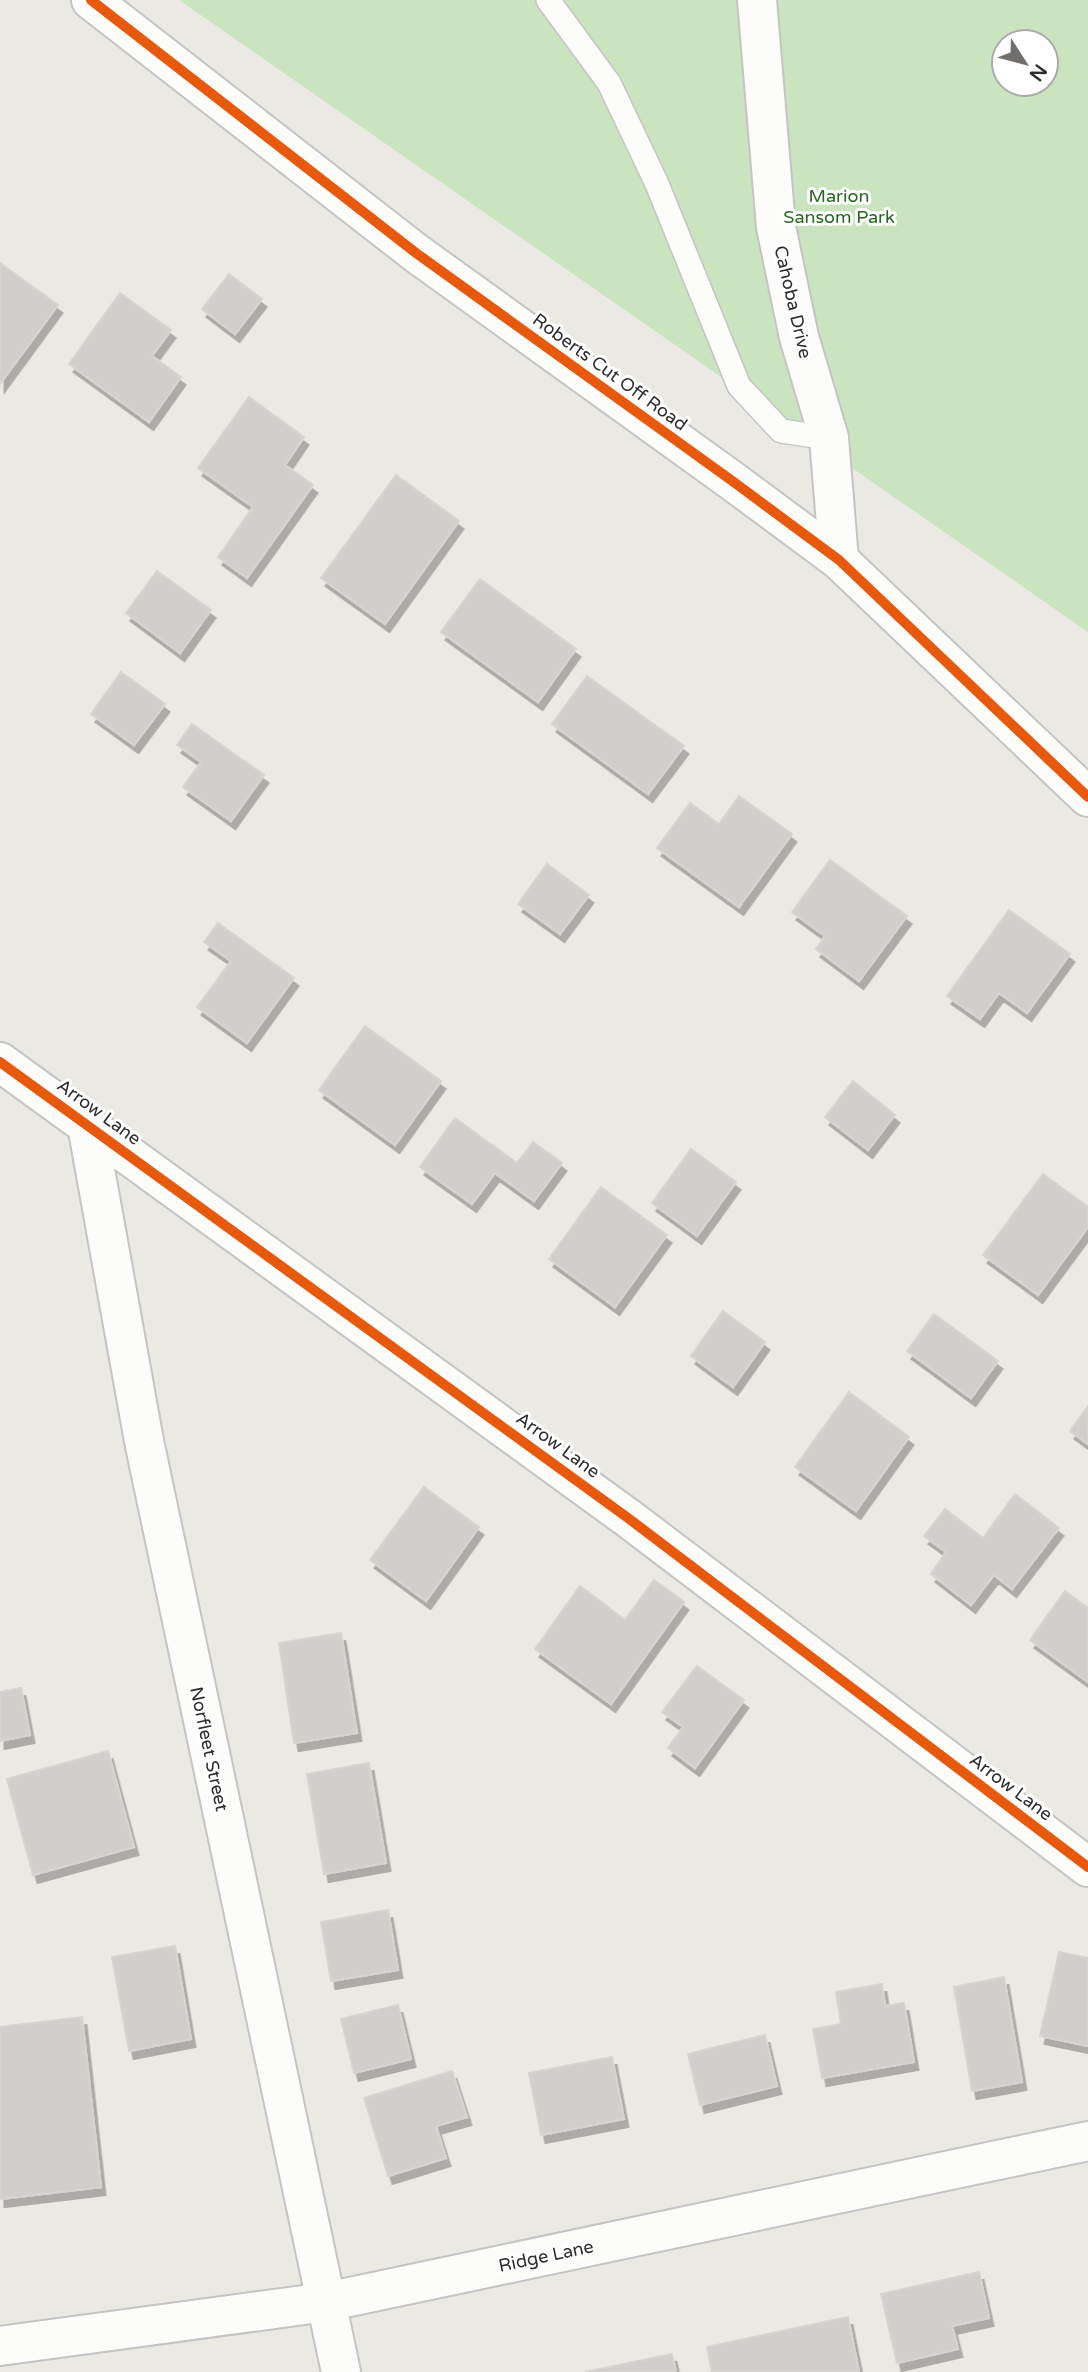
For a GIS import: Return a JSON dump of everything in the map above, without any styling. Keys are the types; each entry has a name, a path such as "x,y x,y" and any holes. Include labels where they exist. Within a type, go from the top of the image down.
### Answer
{"street":[{"name":"Roberts Cut Off Road","path":"91,0 416,253 839,560 1088,797"},
{"name":"Cahoba Drive","path":"757,0 776,227 799,337 829,438 839,560"},
{"name":"Arrow Lane","path":"0,1062 628,1518 1088,1867"},
{"name":"Norfleet Street","path":"87,1125 144,1441 341,2372"},
{"name":"Ridge Lane","path":"0,2346 326,2302 1088,2141"}],"lane":[{"path":"548,0 609,83 657,184 739,386 781,431 829,438"}],"green space":[{"name":"Marion Sansom Park","path":"179,0 1088,0 1088,632"}],"building":[{"path":"0,263 58,305 0,384"},
{"path":"229,274 262,299 235,334 202,309"},
{"path":"120,293 171,330 152,356 181,377 149,422 69,364"},
{"path":"249,397 304,437 285,465 313,485 247,578 218,557 253,507 198,468"},
{"path":"396,475 459,521 385,624 321,578"},
{"path":"157,571 211,610 180,653 126,613"},
{"path":"480,579 576,649 538,702 441,632"},
{"path":"121,672 165,704 134,745 91,714"},
{"path":"587,676 684,746 648,794 552,724"},
{"path":"192,724 264,775 231,821 183,787 201,762 177,745"},
{"path":"739,796 792,834 739,907 657,848 690,803 719,824"},
{"path":"830,860 907,916 859,981 816,949 825,936 792,912"},
{"path":"547,864 589,895 560,934 518,904"},
{"path":"1009,910 1070,954 1027,1013 999,993 980,1019 947,996"},
{"path":"218,923 294,978 247,1043 197,1007 231,961 204,942"},
{"path":"365,1026 441,1081 395,1145 319,1090"},
{"path":"853,1081 895,1115 868,1150 825,1117"},
{"path":"455,1118 517,1163 533,1142 562,1163 534,1201 495,1173 472,1204 420,1167"},
{"path":"691,1149 736,1182 697,1236 652,1203"},
{"path":"1043,1174 1088,1207 1088,1227 1038,1295 983,1255"},
{"path":"601,1187 667,1235 615,1307 549,1259"},
{"path":"723,1311 765,1342 733,1387 691,1356"},
{"path":"934,1314 998,1361 971,1398 907,1351"},
{"path":"849,1392 909,1437 856,1511 795,1467"},
{"path":"1088,1406 1088,1444 1070,1431"},
{"path":"424,1487 479,1527 426,1601 370,1560"},
{"path":"1015,1494 1059,1528 1012,1589 994,1575 971,1605 931,1574 946,1552 924,1536 945,1509 983,1538"},
{"path":"654,1580 684,1602 611,1704 535,1649 580,1586 625,1620"},
{"path":"1065,1591 1088,1608 1088,1682 1030,1640"},
{"path":"341,1633 357,1733 294,1743 279,1643"},
{"path":"697,1666 744,1700 695,1768 668,1748 683,1727 662,1712"},
{"path":"21,1688 30,1735 0,1741 0,1692"},
{"path":"108,1751 134,1847 33,1875 7,1779"},
{"path":"369,1763 386,1863 324,1874 307,1774"},
{"path":"388,1910 398,1970 331,1981 321,1922"},
{"path":"175,1946 191,2039 129,2051 112,1957"},
{"path":"1059,1952 1088,1958 1088,2046 1040,2036"},
{"path":"1004,1977 1022,2082 972,2091 954,1987"},
{"path":"882,1984 885,2006 904,2003 914,2062 822,2078 813,2029 841,2024 836,1992"},
{"path":"398,2005 411,2059 354,2073 341,2019"},
{"path":"82,2017 101,2187 0,2199 0,2027"},
{"path":"765,2035 777,2086 700,2105 688,2054"},
{"path":"612,2057 624,2119 541,2135 529,2073"},
{"path":"452,2071 467,2117 436,2126 446,2158 388,2176 364,2098"},
{"path":"979,2272 989,2318 952,2326 958,2349 897,2363 881,2294"},
{"path":"848,2317 859,2372 712,2372 707,2347"},
{"path":"672,2354 676,2372 585,2372"}],"cycle path":[{"path":"91,0 416,253 839,560 1088,797"},
{"path":"0,1062 628,1518 1088,1867"}]}
